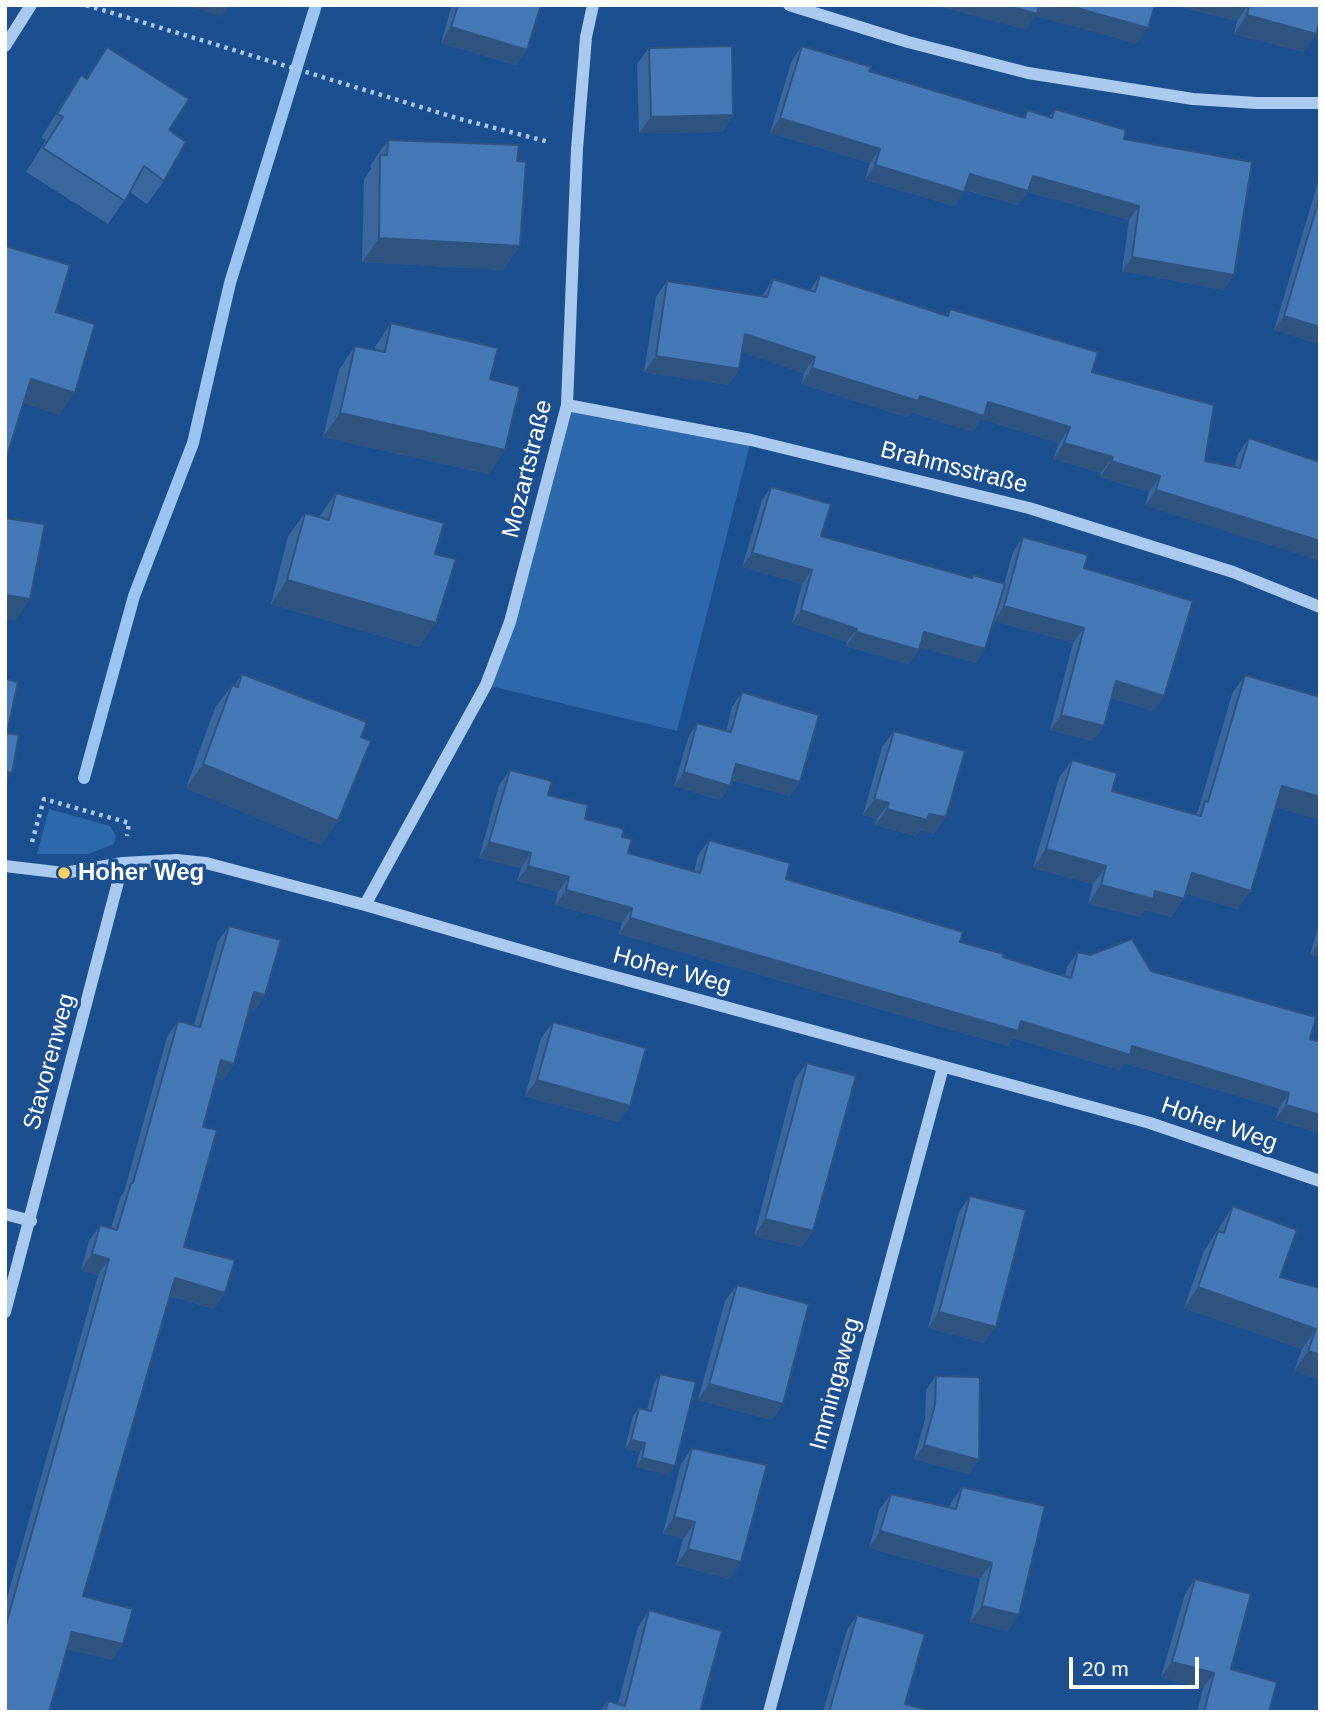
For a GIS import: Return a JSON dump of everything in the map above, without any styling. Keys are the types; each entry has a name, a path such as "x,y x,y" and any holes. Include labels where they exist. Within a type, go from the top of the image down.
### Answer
{"street":[{"path":"5,46 31,5"},
{"name":"Mozartstraße","path":"365,905 486,685 510,622 567,405 577,149 586,37 593,5"},
{"path":"789,5 908,42 1028,73 1193,99 1320,103"},
{"name":"Brahmsstraße","path":"567,405 751,440 1029,508 1233,572 1320,607"},
{"name":"Hoher Weg","path":"5,866 64,873 123,863 177,860 206,863 1150,1123 1320,1181"},
{"name":"Stavorenweg","path":"5,1312 123,863"},
{"name":"Immingaweg","path":"769,1712 943,1067"},
{"path":"5,1214 31,1221"}],"path":[{"path":"86,5 460,119 577,149"},
{"path":"24,870 44,799 129,823 123,863"}],"shaded area":[{"path":"567,405 751,440 677,731 486,685"},
{"path":"49,809 110,826 116,836 114,844 88,854 37,854"}],"building":[{"path":"458,5 541,5 527,50 451,27"},
{"path":"1005,5 1039,5 1037,14"},
{"path":"1066,5 1155,5 1148,28"},
{"path":"1249,5 1320,5 1316,34 1247,15"},
{"path":"732,46 733,115 651,117 649,48"},
{"path":"802,46 871,67 869,71 1025,118 1027,110 1052,118 1055,109 1126,130 1124,139 1252,162 1234,275 1132,257 1139,206 1033,176 1028,191 970,174 964,192 875,165 880,149 780,118"},
{"path":"107,47 189,99 169,130 186,142 164,181 144,166 125,201 43,148 63,117 57,114 81,75 87,79"},
{"path":"388,140 519,145 517,161 526,162 520,246 379,238 380,155 387,155"},
{"path":"1320,196 1320,327 1284,316"},
{"path":"5,246 70,265 56,312 95,324 75,393 31,379 5,462"},
{"path":"820,275 948,316 950,309 1098,352 1092,372 1214,405 1205,461 1240,468 1249,438 1320,462 1320,541 1156,490 1160,476 1111,461 1113,457 1064,443 1070,427 988,402 984,416 920,396 918,401 812,368 815,357 745,334 739,369 656,356 667,281 767,297 773,279 815,292"},
{"path":"391,323 498,348 490,379 520,387 505,450 340,413 355,346 385,352"},
{"path":"771,487 831,504 821,536 972,578 973,575 1005,584 985,649 924,632 919,650 856,632 857,629 801,610 812,570 752,553"},
{"path":"336,493 444,523 435,554 456,559 436,623 287,580 305,513 329,520"},
{"path":"5,518 45,524 30,599 5,595"},
{"path":"1023,537 1088,555 1084,568 1193,601 1164,696 1116,681 1104,726 1061,715 1084,628 1004,606"},
{"path":"242,674 367,722 361,737 371,741 338,821 203,764 232,685 238,687"},
{"path":"1245,675 1320,697 1320,797 1282,786 1251,891 1192,873 1184,899 1155,891 1153,899 1101,885 1106,866 1046,849 1072,760 1117,773 1112,791 1201,816 1205,801 1208,802"},
{"path":"5,679 18,682 7,733 19,735 12,773 5,771"},
{"path":"742,692 819,715 800,782 736,764 730,786 684,772 697,723 731,732"},
{"path":"894,731 965,751 946,817 929,814 927,820 887,809 889,803 874,799"},
{"path":"510,770 552,781 548,795 588,805 585,819 624,829 622,837 632,839 628,853 700,873 709,840 790,863 786,879 963,932 960,942 1004,954 1003,957 1071,978 1078,952 1090,955 1132,939 1151,971 1316,1017 1310,1039 1320,1042 1320,1115 1286,1105 1289,1093 1132,1046 1130,1055 1021,1021 1018,1031 630,918 632,908 566,890 569,877 528,866 531,853 489,842"},
{"path":"229,926 281,940 265,995 254,992 234,1064 221,1060 203,1127 217,1130 184,1247 235,1260 225,1293 175,1278 83,1596 133,1609 123,1644 72,1632 49,1712 5,1712 5,1628 109,1259 92,1254 100,1225 117,1230 133,1183 178,1021 200,1027"},
{"path":"553,1022 646,1048 630,1106 537,1080"},
{"path":"807,1063 856,1076 813,1231 765,1219"},
{"path":"970,1196 1026,1210 996,1327 939,1312"},
{"path":"1233,1206 1297,1230 1280,1277 1320,1288 1320,1355 1308,1351 1316,1329 1198,1287 1218,1231 1224,1233"},
{"path":"737,1285 809,1304 783,1404 709,1384"},
{"path":"660,1374 696,1382 675,1466 642,1458 645,1443 631,1440 639,1408 651,1411"},
{"path":"936,1376 980,1377 979,1460 924,1445 935,1405"},
{"path":"692,1448 767,1465 741,1562 688,1549 695,1522 674,1517"},
{"path":"962,1487 1045,1506 1019,1615 982,1606 992,1563 880,1531 891,1494 956,1509"},
{"path":"1195,1579 1251,1594 1231,1669 1277,1682 1269,1712 1204,1712 1214,1673 1172,1662"},
{"path":"649,1610 722,1631 700,1712 605,1712 608,1701 625,1706"},
{"path":"857,1615 925,1634 905,1704 934,1712 829,1712"}],"waterway":[{"path":"84,778 134,596 193,443 230,283 316,5"}],"place":[{"name":"Hoher Weg","path":"64,873"}]}
